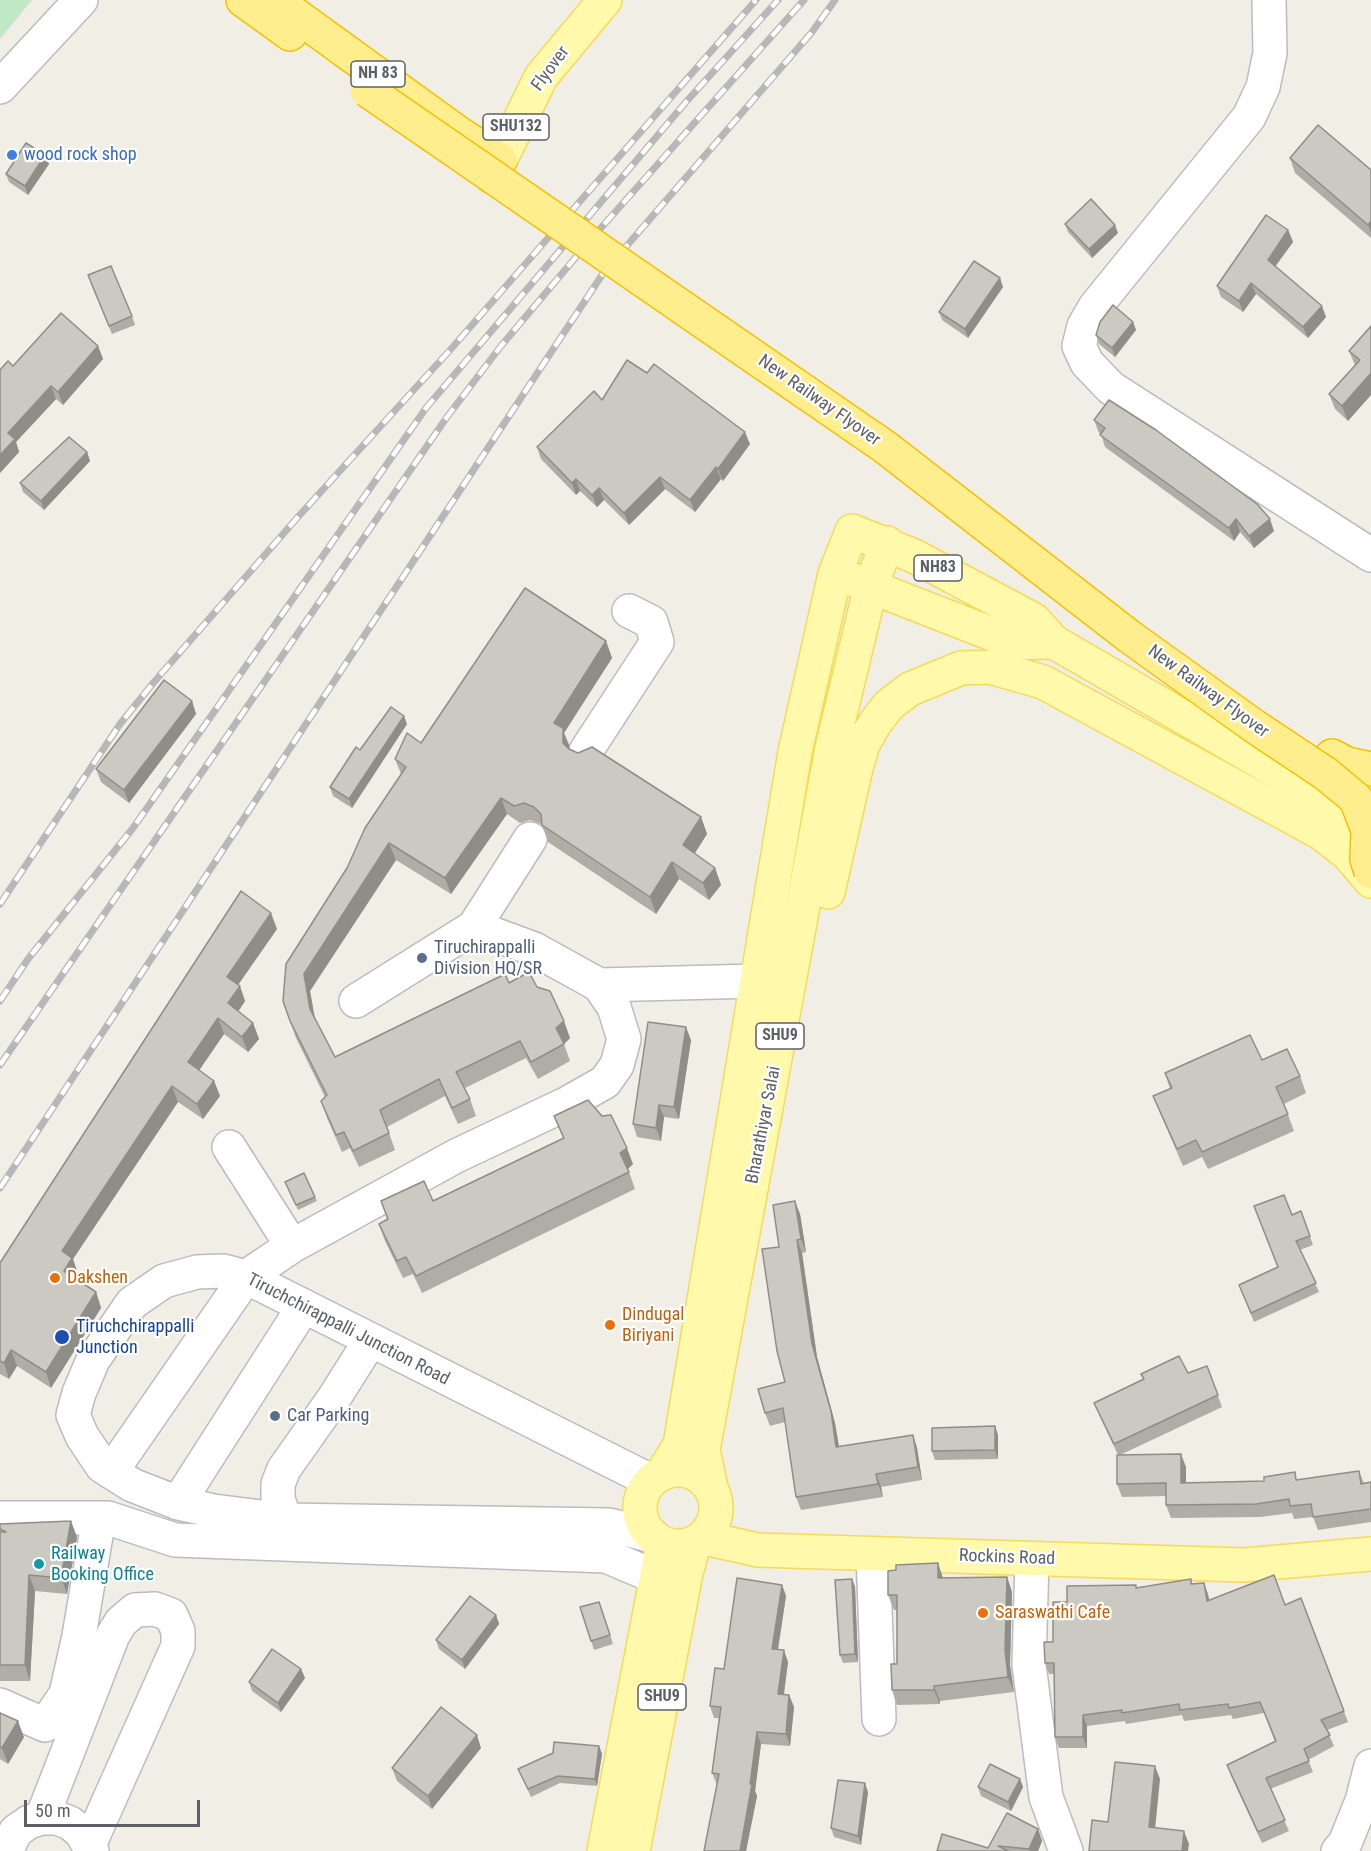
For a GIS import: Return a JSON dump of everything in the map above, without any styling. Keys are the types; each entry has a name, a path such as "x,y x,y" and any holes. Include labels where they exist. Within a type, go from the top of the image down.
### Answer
{"highway":[{"name":"New Railway Flyover","path":"243,0 367,90 487,162 878,422 1168,640 1332,756 1347,764 1371,769"},
{"name":"New Railway Flyover","path":"275,0 457,132 487,162 885,447 1130,637 1254,726 1326,774 1356,799 1370,824"},
{"path":"1370,824 1367,859 1371,872"}],"main road":[{"name":"Flyover","path":"487,162 524,77 582,0"},
{"name":"Flyover","path":"487,162 541,77 605,0"},
{"name":"NH83","path":"836,574 852,531 886,543 967,582 1034,620 1054,642"},
{"name":"Bharathiyar Salai","path":"633,1851 686,1573 690,1528 703,1450 832,748 871,586 886,543"},
{"path":"836,574 1015,643 1054,642 1357,820 1370,824"},
{"name":"Bharathiyar Salai","path":"657,1478 680,1445 795,752 836,574"},
{"path":"793,969 818,937 863,744 882,714 903,694 932,678 961,668 990,667 1043,682 1321,833 1348,854 1371,881"},
{"path":"657,1478 673,1470 695,1474 690,1528"},
{"name":"SHU9","path":"657,1478 644,1492 640,1510 645,1528 690,1528"},
{"name":"Bharathiyar Salai","path":"604,1851 656,1577 690,1528"},
{"name":"Rockins Road","path":"690,1528 759,1550 1244,1565 1371,1554"},
{"name":"Rockins Road","path":"690,1528 912,1540 1253,1546 1312,1558"}],"street":[{"path":"0,87 81,0"},
{"path":"1269,0 1270,53 1263,87 1249,117 1095,308 1084,326 1079,346 1087,363 1112,388 1371,555"},
{"path":"586,751 657,642 651,622 629,611"},
{"path":"356,1002 474,927 530,839"},
{"path":"111,1472 246,1277 292,1246 456,1156 566,1104 605,1082 616,1065 624,1039 614,1007 599,985 534,949 474,927"},
{"path":"599,985 756,981"},
{"path":"230,1147 292,1246"},
{"name":"Tiruchchirappalli Junction Road","path":"657,1478 370,1341 246,1277 223,1271 197,1272 164,1281 132,1303 93,1360 79,1393 73,1415 82,1436 102,1466 132,1485 178,1503 214,1511 285,1520 690,1528"},
{"path":"178,1503 304,1306"},
{"path":"285,1520 278,1499 279,1484 284,1469 370,1341"},
{"path":"0,1518 108,1518 175,1540 606,1557 656,1577"},
{"path":"0,1705 45,1725 66,1694 79,1636 99,1518"},
{"path":"873,1554 879,1719"},
{"path":"1032,1558 1029,1665 1046,1797 1066,1851"},
{"path":"6,1851 16,1831 29,1822 42,1818 57,1818 70,1823 91,1847 178,1646 178,1631 171,1615 155,1609 135,1610 121,1622 113,1635 42,1818"},
{"path":"1338,1851 1345,1843 1362,1801 1371,1766"}],"green space":[{"path":"0,0 32,0 0,39"}],"building":[{"path":"1318,125 1371,170 1371,221 1368,225 1290,158"},
{"path":"26,143 45,155 25,186 6,174"},
{"path":"1091,199 1115,225 1089,249 1065,224"},
{"path":"1266,215 1288,230 1268,260 1322,306 1303,327 1251,283 1239,301 1217,286"},
{"path":"974,261 1000,278 965,329 939,312"},
{"path":"111,266 132,316 109,326 88,275"},
{"path":"1113,305 1133,322 1112,348 1096,335 1100,322"},
{"path":"61,313 98,346 58,392 51,386 8,433 15,439 0,455 0,370 8,361 13,366"},
{"path":"1371,326 1371,373 1342,406 1329,394 1360,360 1349,351"},
{"path":"627,360 647,373 654,364 745,432 718,469 716,467 690,500 660,477 624,513 599,488 592,495 576,479 572,483 537,447 594,391 602,400"},
{"path":"1109,400 1156,430 1257,504 1270,519 1249,536 1236,519 1229,528 1100,435 1105,428 1094,420"},
{"path":"69,437 87,452 41,501 20,483"},
{"path":"525,588 606,641 554,723 563,728 563,743 578,753 592,747 701,817 683,845 715,868 703,883 672,862 650,897 542,825 541,814 534,807 524,803 514,806 501,798 445,878 389,843 304,974 310,1009 335,1057 505,974 509,983 529,972 537,987 550,991 564,1021 556,1028 564,1044 531,1062 520,1041 456,1072 470,1099 452,1108 439,1079 380,1110 389,1133 353,1151 344,1132 336,1135 321,1101 327,1095 290,1021 283,1001 286,964 347,868 365,828 406,767 395,759 407,733 421,743"},
{"path":"164,680 192,701 124,790 96,769"},
{"path":"391,707 404,716 349,799 330,787 356,747 360,750"},
{"path":"241,891 271,913 227,977 240,986 228,1003 253,1023 242,1037 218,1018 188,1062 214,1081 197,1104 172,1086 62,1251 72,1258 64,1271 96,1292 46,1372 11,1350 4,1363 0,1361 0,1263"},
{"path":"648,1022 686,1027 674,1107 659,1105 656,1128 633,1124"},
{"path":"1250,1035 1262,1060 1287,1049 1300,1076 1276,1087 1288,1114 1202,1152 1196,1140 1177,1149 1153,1096 1172,1088 1165,1073"},
{"path":"588,1100 602,1116 611,1115 627,1148 620,1153 629,1172 416,1276 406,1257 397,1261 379,1224 388,1219 381,1201 424,1181 433,1201 564,1138 554,1116"},
{"path":"304,1173 315,1197 296,1205 285,1182"},
{"path":"1284,1195 1292,1215 1301,1211 1310,1236 1296,1241 1316,1283 1251,1313 1239,1285 1278,1267 1254,1206"},
{"path":"795,1201 801,1239 797,1240 812,1344 831,1411 836,1447 913,1435 918,1467 876,1474 878,1484 796,1497 783,1408 765,1413 758,1389 785,1382 777,1351 762,1249 779,1247 773,1205"},
{"path":"1179,1356 1188,1373 1207,1366 1218,1395 1114,1444 1094,1403 1144,1379 1141,1374"},
{"path":"995,1426 995,1450 932,1451 932,1428"},
{"path":"1181,1454 1181,1483 1264,1481 1264,1477 1295,1472 1296,1480 1359,1471 1361,1484 1371,1482 1371,1509 1313,1517 1311,1504 1290,1506 1289,1499 1256,1504 1166,1505 1166,1483 1117,1484 1117,1455"},
{"path":"71,1521 61,1578 29,1575 25,1665 0,1665 0,1532 6,1532 0,1529 0,1524"},
{"path":"938,1563 938,1578 1007,1577 1005,1650 1008,1677 934,1686 934,1690 892,1690 891,1664 897,1664 897,1595 888,1595 888,1571 896,1570 896,1565"},
{"path":"1274,1575 1285,1605 1301,1598 1344,1711 1321,1720 1330,1735 1304,1749 1309,1761 1266,1778 1285,1820 1258,1832 1227,1765 1276,1741 1260,1702 1229,1708 1228,1704 1180,1710 1179,1704 1122,1713 1122,1710 1083,1715 1083,1737 1055,1737 1054,1663 1045,1663 1044,1642 1053,1642 1053,1602 1067,1602 1067,1586 1136,1585 1136,1588 1191,1579 1191,1584 1204,1583 1207,1601"},
{"path":"737,1578 782,1585 772,1649 784,1650 778,1694 789,1695 786,1734 757,1732 750,1784 752,1784 740,1851 704,1851 719,1774 712,1773 721,1707 710,1706 715,1668 724,1669"},
{"path":"852,1579 855,1654 840,1655 835,1580"},
{"path":"470,1596 496,1615 462,1660 436,1640"},
{"path":"599,1602 610,1635 591,1641 580,1607"},
{"path":"272,1649 301,1669 278,1703 249,1682"},
{"path":"441,1707 477,1735 428,1796 392,1768"},
{"path":"0,1713 18,1721 2,1748 0,1747"},
{"path":"554,1742 599,1746 595,1779 558,1776 528,1789 518,1769 553,1753"},
{"path":"1115,1762 1155,1766 1149,1827 1184,1831 1182,1851 1089,1851 1092,1820 1108,1822"},
{"path":"990,1764 1020,1779 1008,1802 978,1787"},
{"path":"838,1780 865,1783 858,1836 831,1828"},
{"path":"1007,1813 1038,1829 1029,1849 998,1846 1008,1851 937,1851 942,1834 988,1848"}],"railway":[{"path":"0,904 120,724 154,682 297,518 451,349 756,0"},
{"path":"0,1001 28,959 133,828 426,408 686,102 778,0"},
{"path":"0,1065 447,417 501,346 592,238 804,0"},
{"path":"0,1188 604,272 812,32 835,0"}],"place":[{"name":"wood rock shop","path":"12,155"},
{"name":"Tiruchirappalli Division HQ/SR","path":"422,958"},
{"name":"Dakshen","path":"55,1278"},
{"name":"Dindugal Biriyani","path":"610,1325"},
{"name":"Tiruchchirappalli Junction","path":"62,1337"},
{"name":"Car Parking","path":"275,1416"},
{"name":"Railway Booking Office","path":"39,1564"},
{"name":"Saraswathi Cafe","path":"983,1613"}]}
